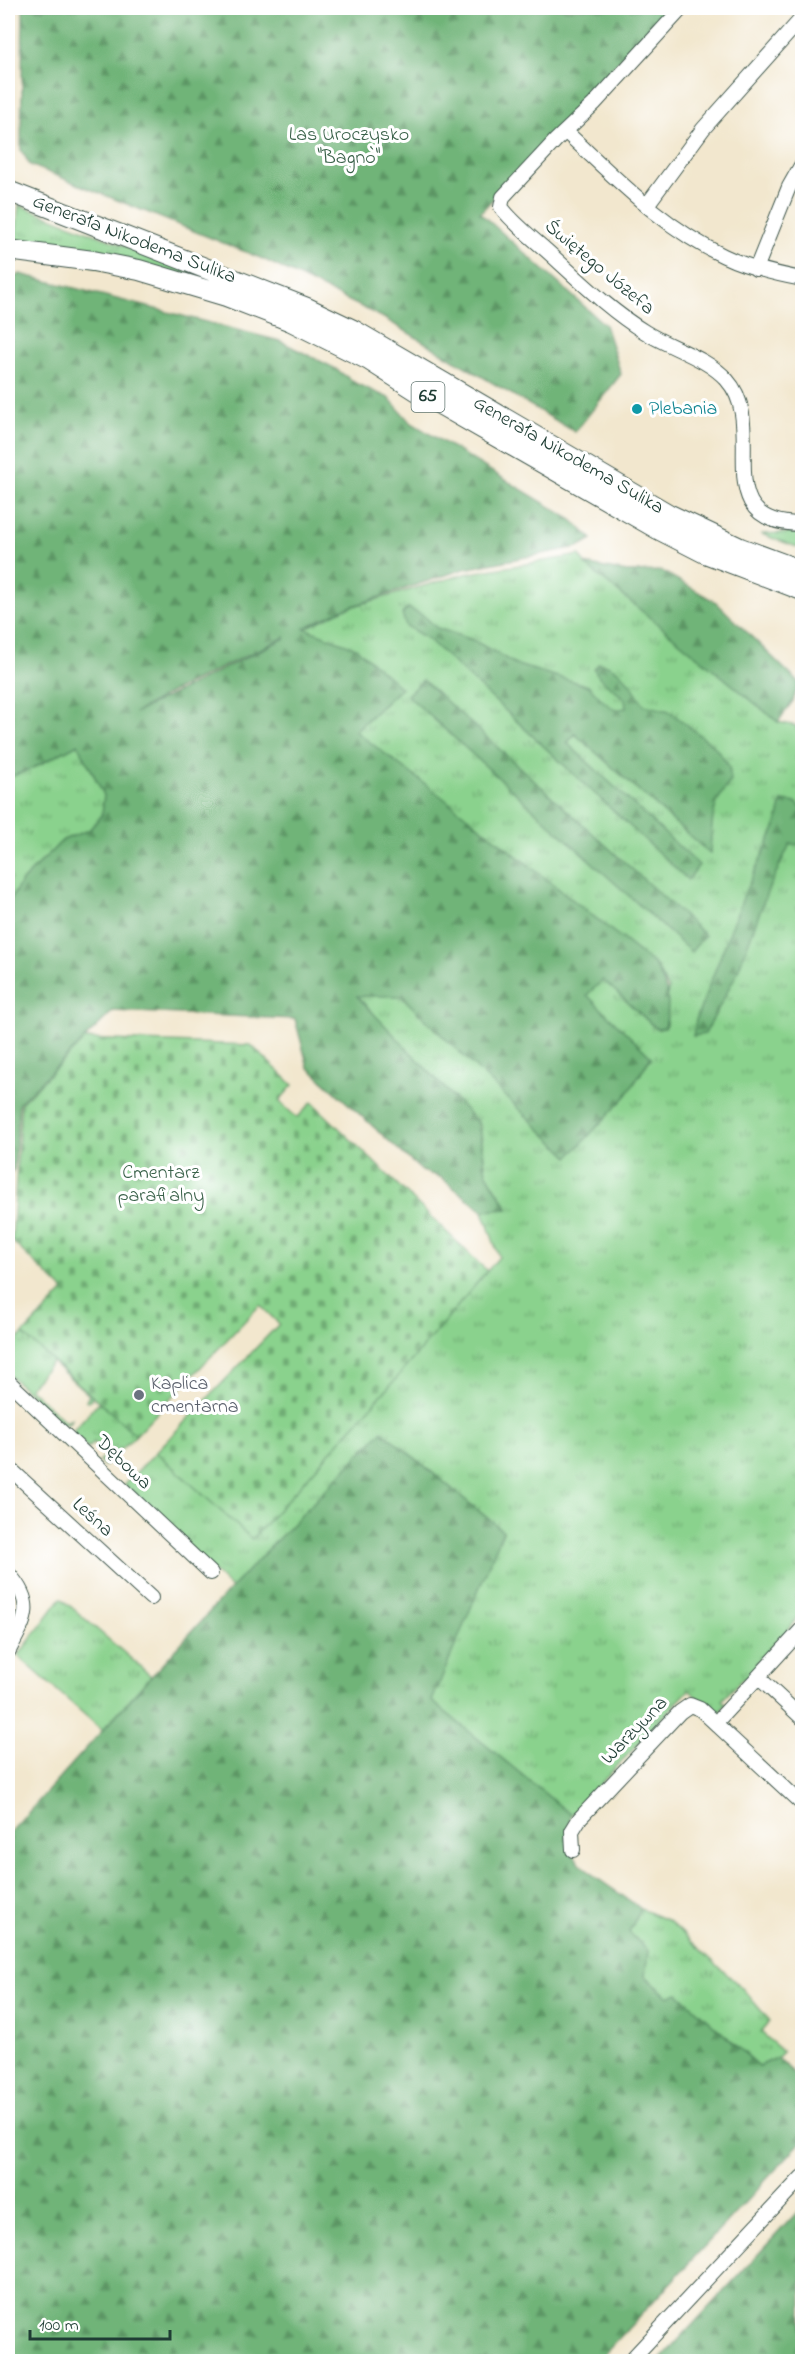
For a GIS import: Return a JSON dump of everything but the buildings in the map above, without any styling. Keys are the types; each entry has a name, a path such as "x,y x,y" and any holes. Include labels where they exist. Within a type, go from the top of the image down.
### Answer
{"highway":[{"name":"Generała Nikodema Sulika","path":"8,190 263,289 334,321 650,504 730,544 802,571"},
{"name":"Generała Nikodema Sulika","path":"8,250 93,261 139,270 226,296 291,321 349,349 622,510 705,553 802,590"},
{"path":"705,553 701,547 706,542 730,544"}],"street":[{"path":"682,8 566,132 667,222 700,244 756,269 802,279"},
{"path":"647,205 703,129 802,18"},
{"name":"Świętego Józefa","path":"566,132 503,197 501,207 572,274 623,317 655,338 709,365 728,380 740,402 746,486 751,503 762,515 772,521 802,524"},
{"path":"756,269 789,187 802,164"},
{"name":"Dębowa","path":"8,1381 211,1573"},
{"name":"Leśna","path":"8,1467 151,1598"},
{"path":"8,1573 19,1586 26,1600 26,1615 8,1652"},
{"path":"721,1717 802,1629"},
{"path":"758,1677 802,1718"},
{"name":"Warzywna","path":"573,1850 572,1831 580,1818 680,1712 690,1705 700,1709 802,1803"},
{"path":"629,2361 802,2177"}],"green space":[{"name":"Las Uroczysko \"Bagno\"","path":"23,8 667,8 480,213 605,325 621,374 575,432 382,317 263,259 30,165 21,150"},
{"path":"19,205 325,323 695,539 321,328 15,244"},
{"path":"20,274 280,341 334,368 357,384 389,398 410,422 572,520 592,539 578,547 464,569 344,609 304,628 356,648 401,688 355,731 654,964 665,988 668,1009 665,1028 657,1029 603,980 587,995 651,1057 625,1097 569,1157 401,996 357,996 478,1123 486,1172 508,1209 483,1211 440,1177 422,1171 308,1067 295,1019 113,1011 19,1103 14,1169 8,1176 8,903 23,880 63,840 89,830 102,815 104,795 78,744 37,766 8,778 8,286 12,278","holes":["285,638 135,713 171,692"]},
{"path":"802,532 802,549 761,534"},
{"path":"580,555 585,564 778,722 802,727 802,1613 787,1630 791,1634 789,1636 784,1633 756,1663 760,1667 748,1682 743,1678 722,1700 726,1704 717,1716 689,1690 571,1815 431,1701 503,1531 383,1432 231,1588 124,1485 156,1452 252,1539 394,1381 499,1257 483,1211 508,1207 486,1173 480,1125 355,995 401,995 569,1157 627,1095 651,1057 585,994 604,979 656,1029 666,1027 668,989 656,966 355,731 400,689 356,649 304,629 344,609 465,574"},
{"path":"584,564 627,572 662,571 716,602 799,683 793,701 778,722"},
{"path":"408,608 424,616 437,628 473,640 517,665 589,686 615,710 626,708 625,699 600,678 594,669 599,663 614,668 626,679 644,705 669,711 715,747 729,766 731,781 719,798 713,815 710,854 575,734 567,743 699,865 688,880 428,639 406,626 402,614"},
{"path":"423,680 705,935 691,952 407,695"},
{"path":"78,744 104,795 102,815 89,830 63,840 23,880 8,903 8,778 37,766"},
{"path":"782,801 797,803 802,809 802,845 790,844 768,890 737,973 705,1034 693,1036 696,1020 746,890 776,826"},
{"name":"Cmentarz parafialny","path":"85,1039 251,1045 293,1085 279,1101 297,1118 312,1102 487,1271 394,1381 252,1539 156,1452 279,1324 260,1305 136,1435 23,1334 64,1291 12,1241 21,1103"},
{"path":"23,1334 92,1395 92,1399 87,1402 89,1395 52,1362 29,1388 66,1422 72,1418 68,1424 62,1424 8,1374 8,1350"},
{"path":"98,1403 101,1403 136,1435 104,1466 99,1461 106,1454 94,1442 88,1448 74,1435 74,1429"},
{"path":"382,1431 503,1531 432,1701 571,1815 568,1833 572,1853 588,1871 641,1909 629,1932 648,1951 645,1976 668,1997 678,1993 759,2066 777,2058 796,2075 796,2086 802,2105 802,2141 598,2361 8,2362 8,1835 231,1588"},
{"path":"61,1598 151,1676 102,1730 18,1656"},
{"path":"641,1909 669,1921 742,1988 770,2021 761,2032 783,2052 777,2058 759,2066 678,1993 668,1997 645,1975 629,1932"},
{"path":"802,2207 802,2361 659,2361"}],"place":[{"name":"Plebania","path":"637,409"},
{"name":"Kaplica cmentarna","path":"139,1395"}]}
